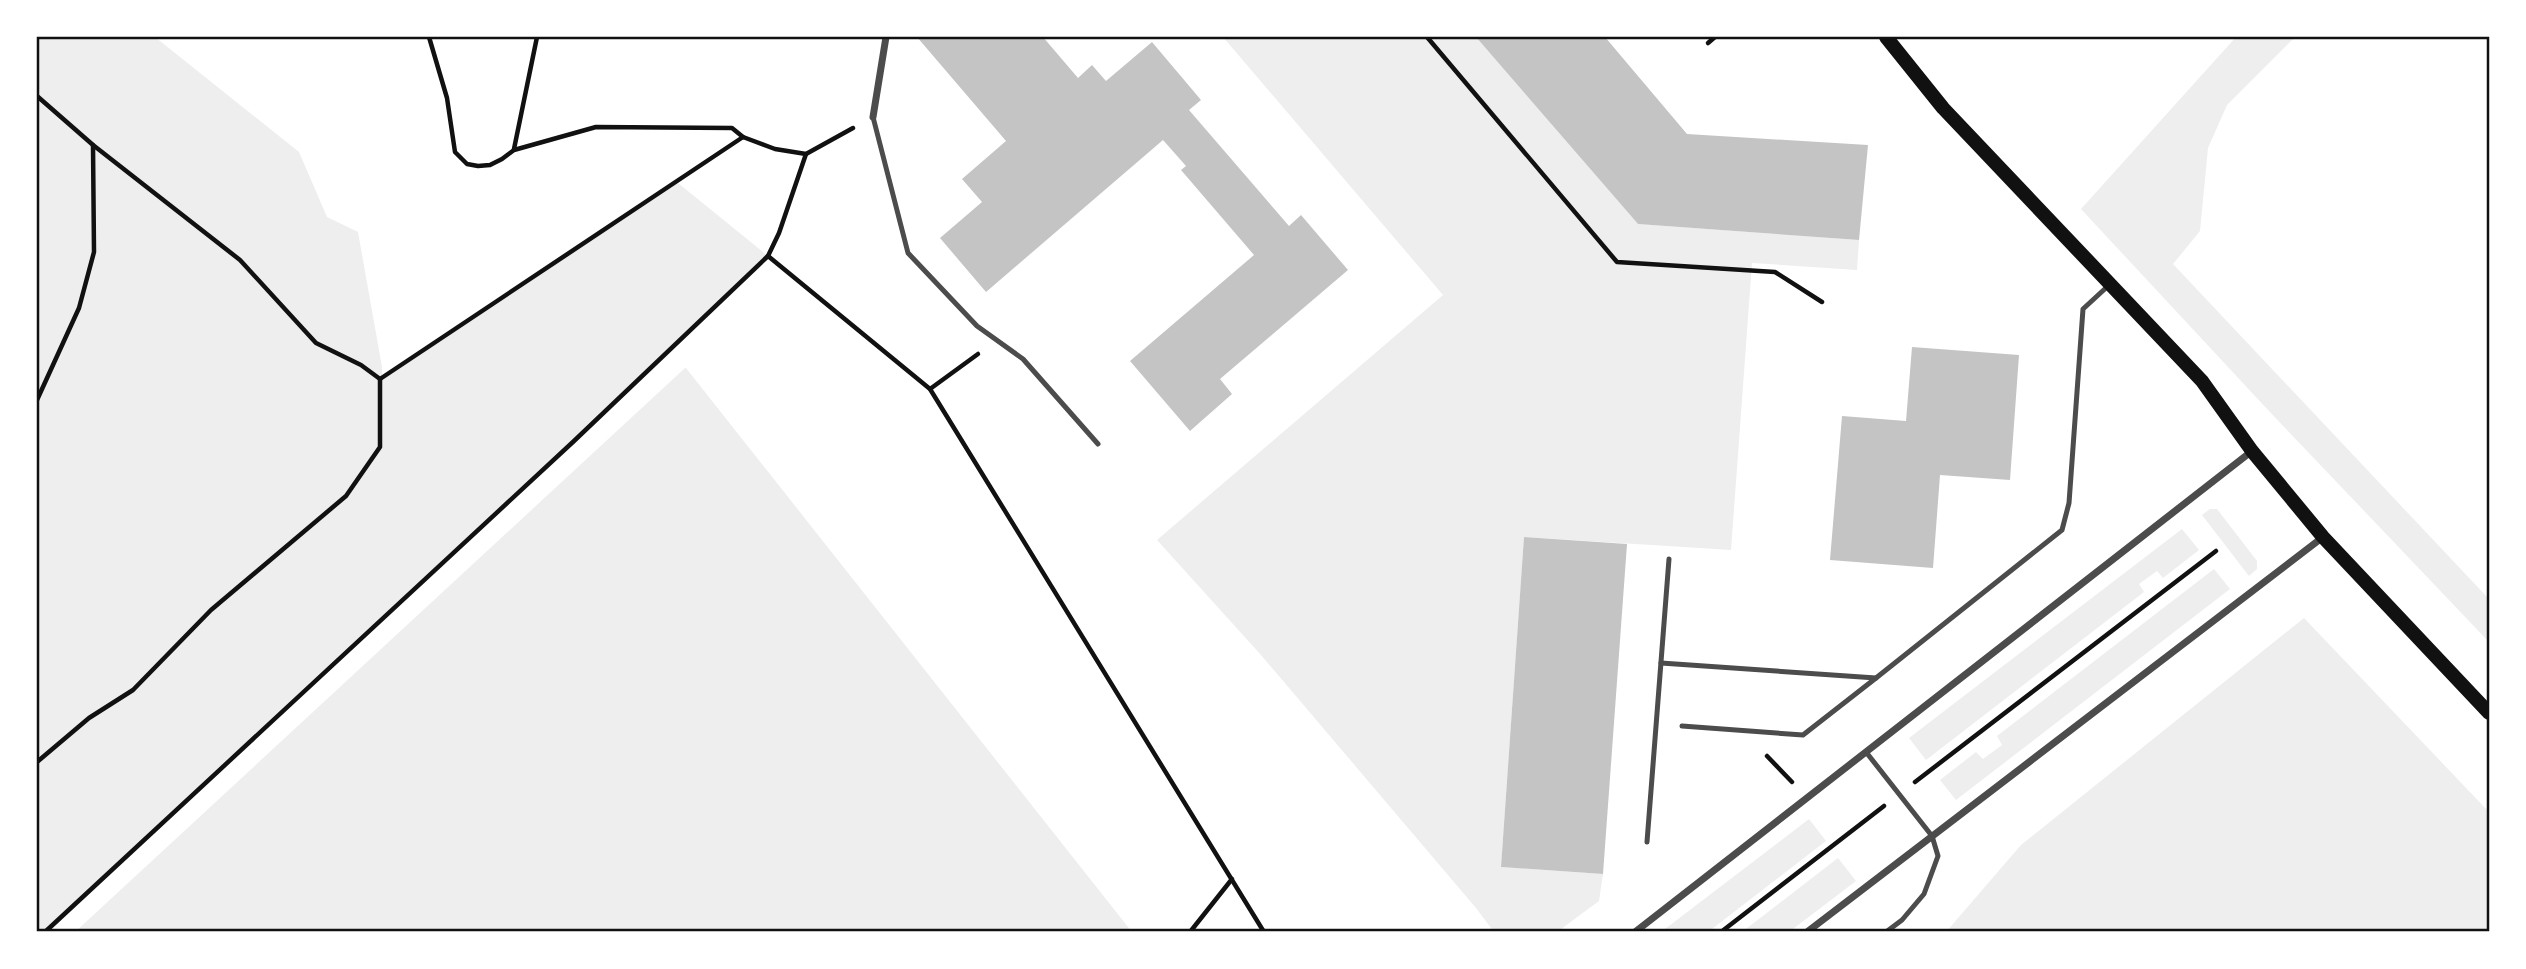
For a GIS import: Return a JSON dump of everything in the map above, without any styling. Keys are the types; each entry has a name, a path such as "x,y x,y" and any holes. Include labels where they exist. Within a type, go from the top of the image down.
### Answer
{"main road":[{"path":"1886,37 1942,108 2202,381 2252,452 2323,537 2489,713"}],"street":[{"path":"873,117 886,37"},
{"path":"1635,932 2252,452"},
{"path":"1807,932 2323,537"}],"lane":[{"path":"873,117 908,253 977,326 1023,359 1098,444"},
{"path":"1682,726 1803,734 2062,530 2069,503 2083,309 2110,284"},
{"path":"1647,842 1669,559"},
{"path":"1661,663 1876,678"},
{"path":"1866,752 1932,836 1938,856 1924,894 1902,920 1886,932"}],"path":[{"path":"429,37 447,98 455,152 467,164 478,166 502,159 513,150 596,127 732,128 743,137 775,149 806,154 873,117"},
{"path":"513,150 537,37"},
{"path":"1427,37 1617,262 1774,272 1822,302"},
{"path":"1707,43 1715,37"},
{"path":"37,96 93,145 240,260 316,343 361,365 380,379"},
{"path":"380,379 678,183 743,137"},
{"path":"37,400 79,308 94,252 93,145"},
{"path":"45,932 768,256 779,233 806,154"},
{"path":"768,256 930,389 1264,932"},
{"path":"930,389 997,340"},
{"path":"37,762 89,719 133,690 211,610 346,496 380,447 380,379"},
{"path":"1721,932 2216,551"},
{"path":"1756,756 1769,756 1807,799"},
{"path":"1190,932 1232,879"}],"shaded area":[{"path":"37,37 155,37 299,152 327,217 358,232 382,377 678,183 768,256 574,441 45,932 37,932"},
{"path":"1223,37 1476,37 1638,224 1859,240 1857,270 1752,263 1731,550 1524,537 1501,867 1603,874 1599,901 1557,932 1494,932 1261,655 1157,540 1443,295"},
{"path":"2236,37 2295,37 2227,105 2208,148 2200,231 2173,264 2489,599 2489,642 2081,209"},
{"path":"685,368 1132,932 75,932"},
{"path":"2210,509 2217,509 2257,561 2257,569 2249,576 2202,515"},
{"path":"2182,529 2199,550 2163,578 2157,571 2139,584 2144,592 1926,760 1909,738"},
{"path":"2214,569 2230,589 1956,800 1940,780 1976,752 1983,759 2002,745 1997,736"},
{"path":"2304,618 2489,812 2489,932 1946,932 2021,845"},
{"path":"1809,819 1826,841 1708,932 1661,932"},
{"path":"1838,858 1856,881 1789,932 1742,932"}],"building":[{"path":"917,37 1043,37 1078,78 1092,65 1106,81 1152,42 1201,100 1189,110 1289,226 1301,215 1348,270 1220,379 1232,394 1190,431 1130,361 1254,255 1181,170 1186,166 1163,140 986,292 940,238 982,202 962,179 1006,141"},
{"path":"1476,37 1605,37 1687,134 1868,145 1859,240 1638,224"},
{"path":"1912,347 2019,355 2010,480 1940,475 1933,568 1830,560 1842,416 1906,421"},
{"path":"1524,537 1627,544 1603,874 1501,867"}]}
